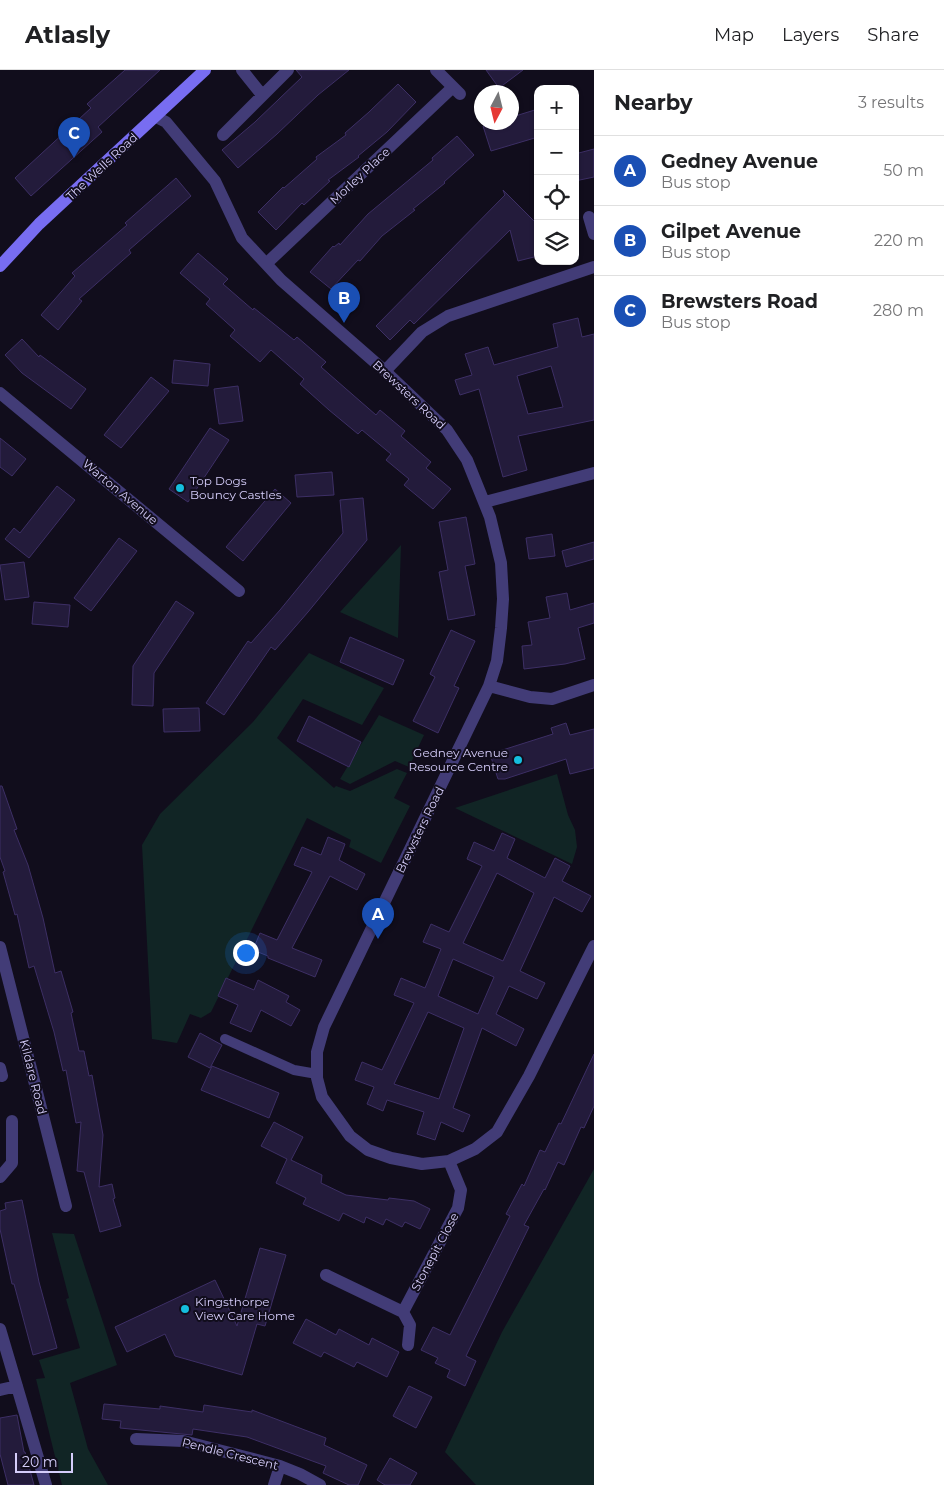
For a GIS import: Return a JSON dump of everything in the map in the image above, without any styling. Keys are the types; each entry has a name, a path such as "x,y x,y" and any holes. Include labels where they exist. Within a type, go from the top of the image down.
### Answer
{"street":[{"name":"The Wells Road","path":"2,260 205,70"},
{"path":"242,70 262,94"},
{"path":"223,135 288,70"},
{"name":"Morley Place","path":"266,264 457,91 436,70"},
{"name":"Brewsters Road","path":"156,116 166,122 215,181 242,238 266,264 281,280 447,430 467,460 485,502 501,563 503,599 497,661 489,686 324,1027 317,1052 317,1074 322,1097 350,1136 368,1150 392,1158 422,1164 449,1162 475,1149 497,1132 529,1076 594,946"},
{"path":"589,218 594,234"},
{"path":"385,372 422,332 448,316 594,267"},
{"name":"Warton Avenue","path":"0,394 239,591"},
{"path":"485,502 594,473"},
{"path":"489,686 530,697 552,699 594,685"},
{"name":"Kildare Road","path":"0,948 66,1206"},
{"path":"0,1177 12,1163 12,1121"},
{"name":"Stonepit Close","path":"404,1312 458,1208 461,1190 449,1162"},
{"path":"326,1275 404,1312 410,1325 408,1345"},
{"path":"0,1329 46,1485"},
{"path":"0,1390 17,1386"},
{"name":"Pendle Crescent","path":"136,1439 183,1441 280,1466 320,1485"},
{"path":"274,1485 280,1466"}],"lane":[{"path":"225,1039 294,1070 317,1074"}],"green space":[{"path":"401,545 398,638 340,612"},
{"path":"309,653 384,688 362,725 303,699 277,738 334,788 336,786 350,791 397,769 407,773 394,798 410,806 381,863 349,847 351,840 307,818 211,1012 201,1018 190,1014 177,1043 152,1039 142,845 160,814 253,722"},
{"path":"379,715 424,735 409,767 395,761 350,784 340,779"},
{"path":"557,774 568,815 575,830 577,847 572,864 455,808"},
{"path":"594,1169 594,1485 476,1485 445,1452 502,1332"},
{"path":"52,1233 74,1234 117,1365 70,1383 88,1449 108,1485 62,1485 36,1379 45,1378 39,1360 80,1348 66,1299 69,1298"}],"building":[{"path":"125,70 160,70 98,127 102,132 31,196 15,178 91,108 87,104"},
{"path":"296,70 349,70 318,95 238,168 222,150 255,122 302,77"},
{"path":"486,70 523,70 503,85 497,85"},
{"path":"398,84 416,102 387,132 359,157 328,180 330,181 304,205 302,203 276,230 258,212 283,187 317,159 316,157 346,135 345,133"},
{"path":"534,110 534,138 491,151 484,130 519,130 519,115"},
{"path":"457,136 474,155 445,183 413,209 415,210 382,236 331,289 310,272 333,246 339,243 340,245 368,214 433,160 432,158"},
{"path":"594,149 594,177 579,180 579,153"},
{"path":"176,178 191,196 129,250 131,253 79,299 82,301 58,330 41,315 75,276 72,273 127,225 125,223"},
{"path":"503,190 534,221 534,257 518,261 510,230 414,324 410,320 390,340 376,326 505,195"},
{"path":"198,253 228,279 223,284 253,310 254,308 294,340 297,337 326,362 321,367 376,415 380,410 405,431 401,436 431,462 426,468 451,489 433,509 404,485 409,479 386,460 391,454 362,430 358,434 329,410 300,384 304,379 271,350 260,362 230,336 235,330 206,304 210,299 180,273"},
{"path":"578,318 582,337 594,334 594,420 518,436 527,470 503,477 479,389 460,395 455,380 472,375 465,354 488,347 494,365 558,347 553,324","holes":["551,366 563,407 528,414 517,376"]},
{"path":"22,339 39,357 40,355 86,389 71,409 22,373 5,355"},
{"path":"174,360 210,364 208,386 172,383"},
{"path":"151,377 169,391 121,448 104,435"},
{"path":"238,386 243,421 219,424 214,389"},
{"path":"210,428 229,440 188,502 169,489"},
{"path":"0,438 26,459 12,476 0,467"},
{"path":"332,472 334,495 297,497 295,475"},
{"path":"57,486 75,500 29,558 5,539 14,528 20,533"},
{"path":"275,489 291,503 243,561 226,547"},
{"path":"363,498 367,540 275,650 271,647 224,715 206,703 248,641 251,643 343,533 340,500"},
{"path":"466,517 475,564 465,566 475,615 448,620 439,572 448,570 439,522"},
{"path":"552,534 555,556 529,559 526,538"},
{"path":"119,538 137,551 91,611 74,598"},
{"path":"594,542 594,559 566,567 562,551"},
{"path":"24,562 29,597 5,600 0,565"},
{"path":"567,593 570,610 594,603 594,623 578,628 585,659 565,664 524,669 522,646 532,645 528,622 550,618 546,597"},
{"path":"176,601 194,613 154,673 153,706 132,705 133,666"},
{"path":"34,602 70,605 68,627 32,624"},
{"path":"451,630 475,641 454,686 459,688 438,733 413,721 435,677 430,674"},
{"path":"350,637 404,660 393,685 340,662"},
{"path":"199,708 200,731 164,732 163,709"},
{"path":"309,716 361,742 349,767 297,741"},
{"path":"566,723 570,735 594,729 594,768 570,774 566,759 505,779 498,779 490,754 553,734 551,728"},
{"path":"0,786 2,786 17,829 14,830 28,865 43,918 55,973 61,971 73,1012 71,1013 79,1051 84,1051 89,1076 92,1075 103,1135 99,1187 112,1184 115,1198 113,1199 121,1226 100,1232 84,1172 77,1171 81,1122 76,1123 66,1070 63,1071 54,1032 34,966 29,968 17,914 15,915 3,872 5,871 0,857"},
{"path":"502,833 515,839 507,858 545,878 555,858 570,866 562,881 591,896 582,912 554,897 520,971 545,983 537,999 509,986 496,1014 524,1029 516,1046 482,1028 453,1108 470,1115 463,1132 441,1122 435,1140 417,1134 424,1112 387,1100 383,1111 367,1104 374,1087 355,1080 362,1062 382,1070 414,1003 394,995 401,978 425,988 441,949 423,942 431,924 449,932 482,866 467,859 474,842 494,851","holes":["497,873 534,893 503,961 463,943","453,959 494,977 478,1014 438,996","428,1012 464,1028 439,1099 394,1084"]},
{"path":"328,837 345,844 339,860 365,874 357,890 330,876 292,948 322,960 315,977 253,950 260,933 277,940 312,872 294,865 302,847 321,855"},
{"path":"226,978 254,990 258,980 289,996 286,1002 300,1010 291,1026 261,1010 251,1032 230,1023 238,1005 218,996"},
{"path":"200,1033 222,1045 210,1068 188,1057"},
{"path":"594,1054 594,1106 584,1128 581,1127 564,1165 558,1162 545,1190 524,1225 529,1227 466,1356 476,1361 465,1386 447,1377 450,1370 435,1363 438,1358 421,1350 433,1327 450,1335 510,1216 506,1214 522,1184 524,1186 540,1150 545,1152 559,1123 561,1124"},
{"path":"212,1066 279,1093 269,1118 201,1090"},
{"path":"274,1122 303,1137 291,1160 322,1175 321,1183 346,1195 414,1201 430,1209 420,1229 405,1222 402,1227 386,1219 383,1225 366,1217 364,1223 343,1213 339,1221 303,1204 306,1198 276,1183 287,1159 261,1146"},
{"path":"22,1200 39,1282 57,1348 33,1355 14,1284 12,1284 0,1229 0,1211 6,1209 5,1203"},
{"name":"Kingsthorpe View Care Home","path":"260,1248 286,1255 265,1326 257,1324 242,1375 175,1356 165,1334 127,1352 115,1327 215,1280 237,1326"},
{"path":"306,1319 336,1335 339,1329 369,1345 372,1338 399,1352 387,1377 357,1362 354,1367 324,1352 321,1357 293,1343"},
{"path":"409,1386 432,1397 416,1428 393,1416"},
{"path":"104,1404 160,1409 160,1406 203,1412 204,1405 252,1412 252,1410 326,1438 324,1445 367,1465 358,1485 349,1485 323,1473 326,1466 247,1437 193,1429 192,1435 120,1428 121,1421 102,1419"},
{"path":"17,1415 24,1452 34,1485 8,1485 0,1454 0,1418"},
{"path":"390,1458 417,1473 410,1485 385,1485 377,1480"}],"place":[{"name":"Brewsters Road","path":"74,158"},
{"name":"Gilpet Avenue","path":"344,323"},
{"name":"Top Dogs Bouncy Castles","path":"180,488"},
{"name":"Gedney Avenue Resource Centre","path":"518,760"},
{"name":"Gedney Avenue","path":"378,939"},
{"name":"Kingsthorpe View Care Home","path":"185,1309"}]}
